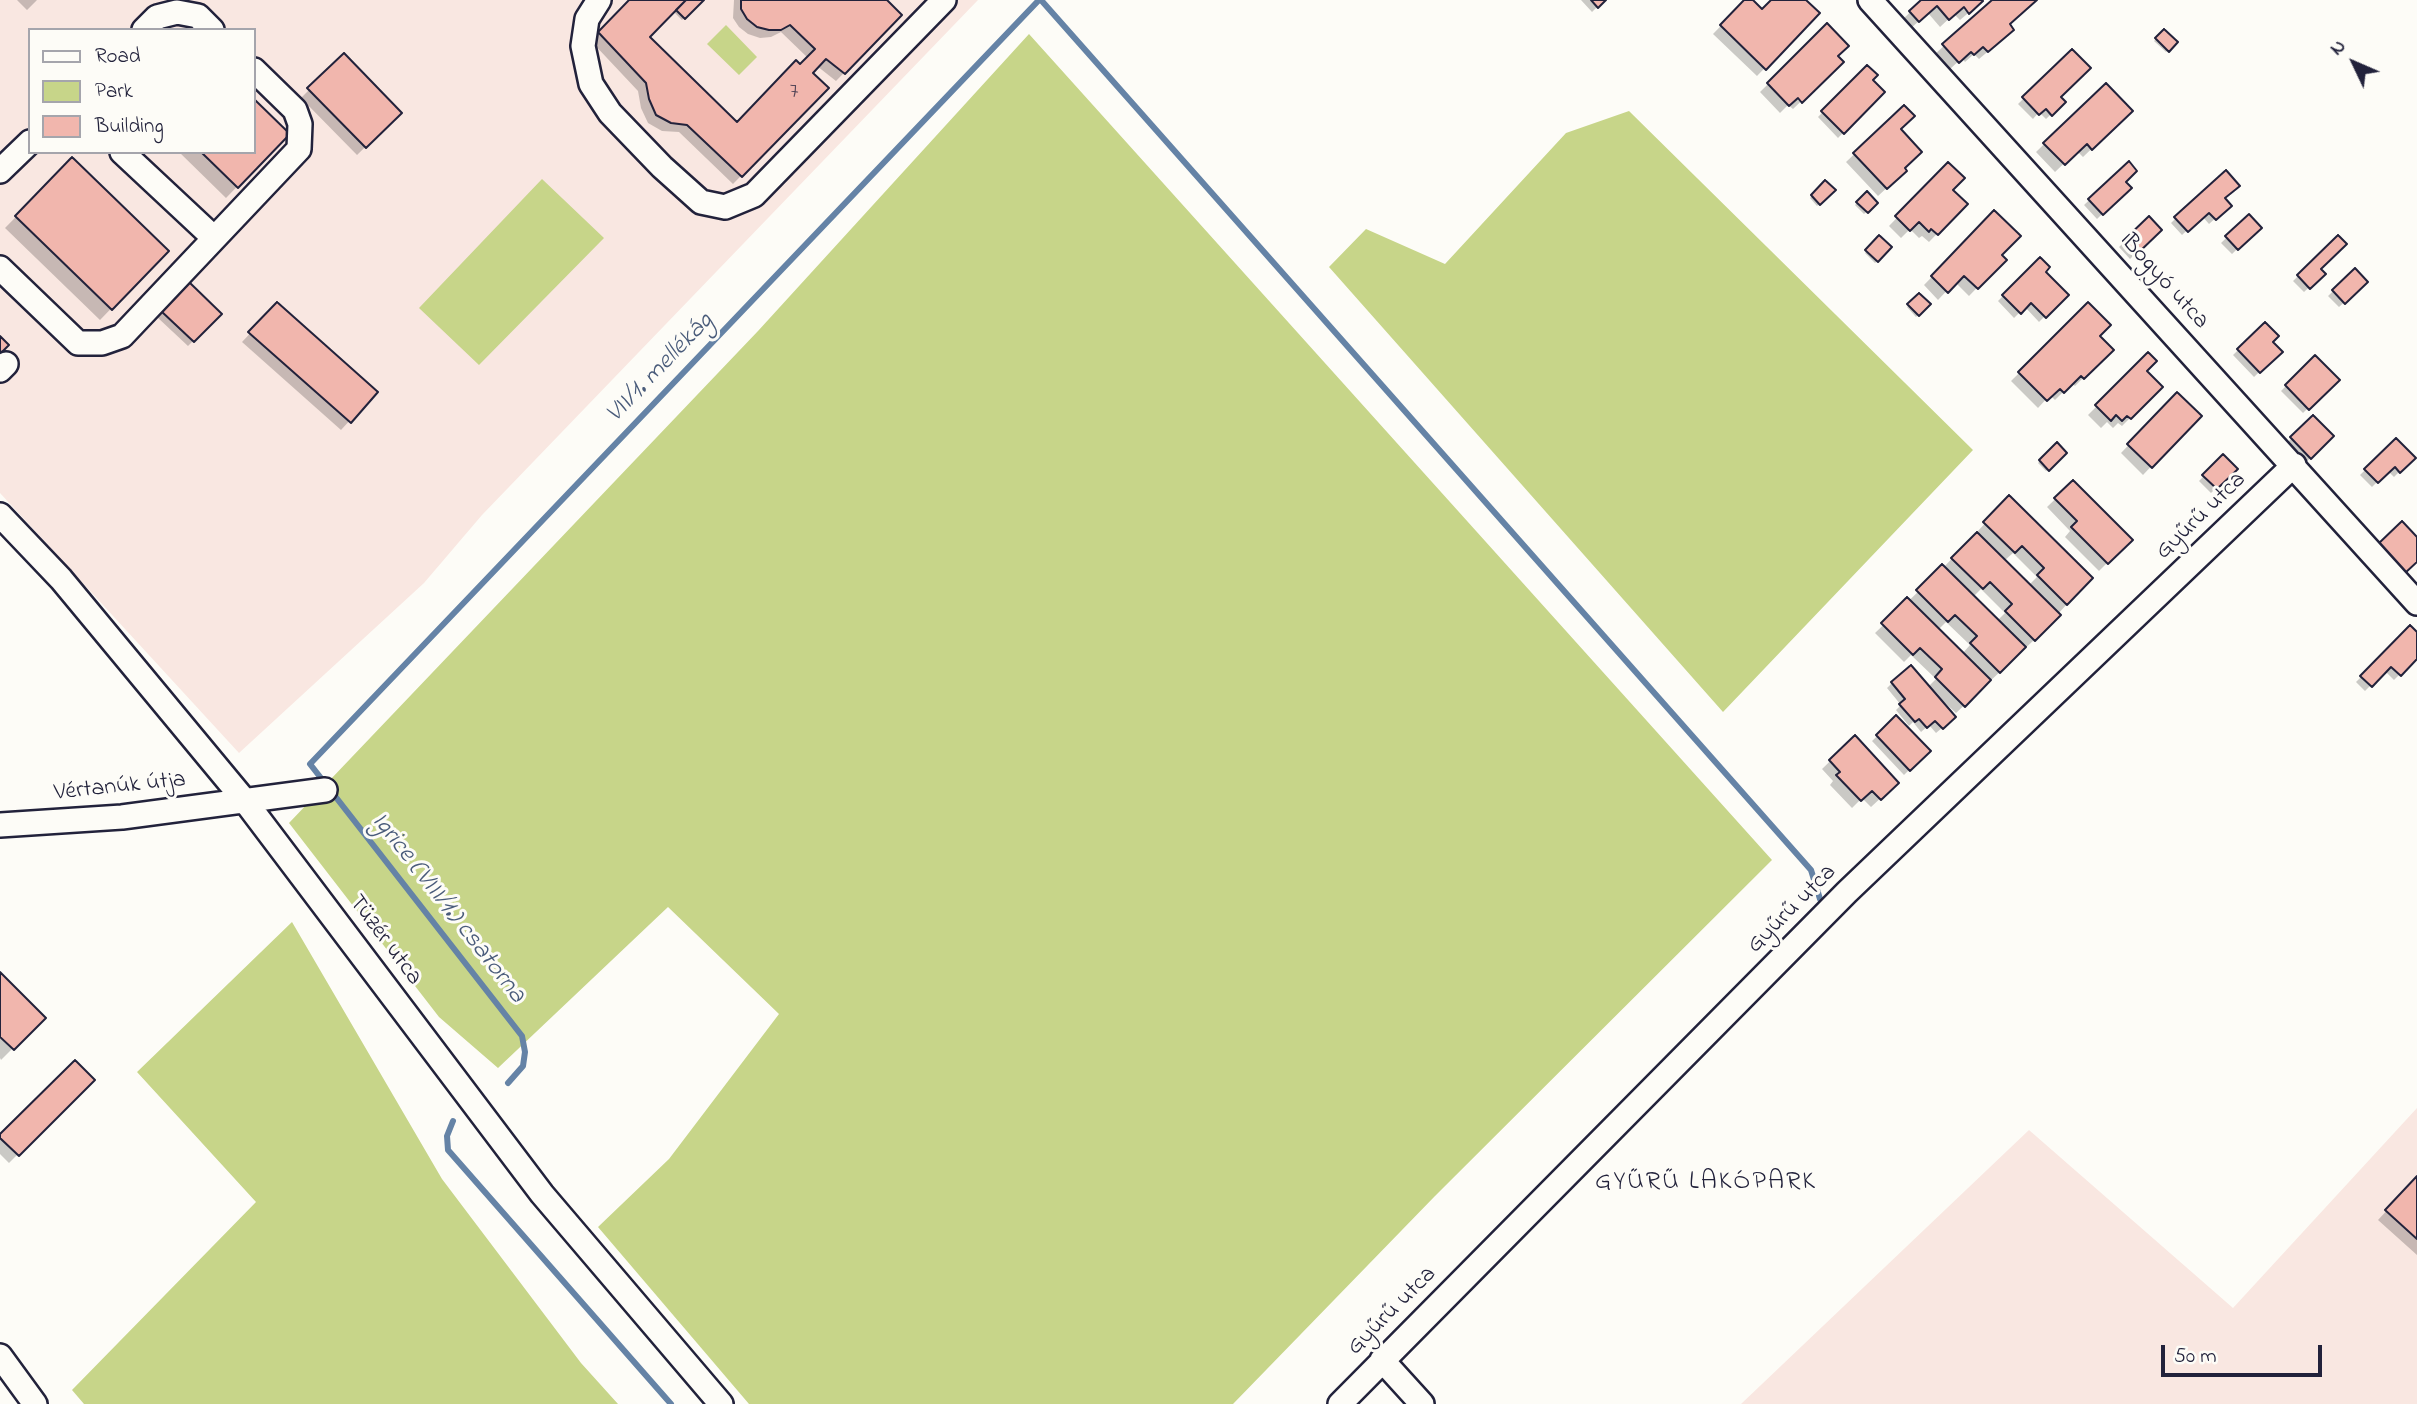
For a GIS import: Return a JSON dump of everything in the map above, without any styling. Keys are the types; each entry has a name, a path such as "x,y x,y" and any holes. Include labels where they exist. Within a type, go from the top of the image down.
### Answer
{"street":[{"path":"599,0 587,19 583,46 591,84 610,113 662,167 701,202 725,207 754,195 944,0"},
{"name":"Bogyó utca","path":"1870,0 2417,603"},
{"path":"146,28 157,17 177,12 198,16 210,28"},
{"path":"0,268 78,343 102,343 122,336 299,149 300,124 295,110 256,72"},
{"path":"0,171 28,144"},
{"path":"124,154 214,238"},
{"name":"Gyűrű utca","path":"1340,1404 1847,892 2294,465"},
{"name":"Tüzér utca","path":"0,515 61,579 246,801 542,1194 720,1404"},
{"name":"Vértanúk útja","path":"0,825 122,817 325,790"},
{"path":"0,1356 36,1404"},
{"path":"1381,1360 1422,1404"}],"shaded area":[{"path":"0,0 978,0 482,515 424,583 239,753 0,493"},
{"path":"2417,1108 2417,1404 1741,1404 2029,1130 2233,1308"}],"green space":[{"path":"726,25 757,57 739,75 707,44"},
{"path":"1029,34 1772,860 1435,1196 1233,1404 749,1404 598,1227 669,1159 779,1014 668,907 498,1068 439,1017 289,823 758,331"},
{"path":"1629,111 1973,450 1723,712 1329,267 1366,229 1445,264 1566,133"},
{"path":"542,179 604,238 479,365 419,308"},
{"path":"292,922 442,1179 581,1363 618,1404 84,1404 72,1390 256,1202 137,1072"}],"building":[{"path":"629,0 686,0 650,37 737,122 796,60 800,64 815,49 790,25 781,30 757,27 747,19 741,9 741,0 887,0 902,15 845,74 826,59 813,73 829,88 742,177 687,125 671,123 656,115 646,83 598,32"},
{"path":"686,0 704,0 685,19 676,10"},
{"path":"1591,0 1606,0 1598,8"},
{"path":"1744,0 1753,0 1762,9 1771,0 1806,0 1820,13 1766,70 1720,25"},
{"path":"1921,0 1983,1 1969,14 1964,7 1949,20 1937,6 1919,22 1909,11"},
{"path":"1992,0 2037,0 2010,24 2014,30 1988,52 1983,47 1974,55 1971,52 1959,63 1942,44"},
{"path":"1827,23 1849,46 1838,56 1844,62 1802,103 1798,98 1789,106 1767,83"},
{"path":"2164,29 2178,42 2169,52 2155,38"},
{"path":"2072,49 2091,68 2061,97 2066,102 2052,116 2046,109 2039,115 2022,97"},
{"path":"344,53 402,113 366,148 307,88"},
{"path":"1867,65 1878,75 1873,80 1885,92 1844,134 1821,111"},
{"path":"2106,83 2133,111 2092,150 2087,144 2065,165 2043,143"},
{"path":"256,101 290,134 238,188 203,154 256,154"},
{"path":"1904,105 1915,116 1901,129 1922,152 1905,168 1907,171 1887,189 1853,153"},
{"path":"72,157 169,251 112,310 15,216"},
{"path":"2129,161 2137,171 2126,182 2132,188 2103,215 2088,199"},
{"path":"1948,162 1965,178 1953,190 1968,204 1938,235 1931,229 1929,232 1919,222 1910,231 1895,216"},
{"path":"2226,170 2240,186 2225,198 2232,206 2216,220 2209,213 2188,232 2174,217"},
{"path":"1825,180 1836,190 1820,205 1811,195"},
{"path":"1867,191 1878,203 1868,213 1856,202"},
{"path":"1994,210 2021,236 2002,255 2007,260 1978,289 1964,276 1948,293 1931,276"},
{"path":"2249,214 2262,228 2238,250 2225,236"},
{"path":"2149,216 2162,230 2136,255 2123,241"},
{"path":"1879,235 1892,247 1878,262 1865,250"},
{"path":"2338,235 2347,244 2321,269 2326,274 2310,289 2297,275"},
{"path":"2040,257 2050,267 2046,272 2069,295 2046,318 2031,303 2021,314 2002,295"},
{"path":"2355,268 2368,282 2345,304 2332,290"},
{"path":"189,282 222,314 194,342 161,311"},
{"path":"1919,293 1931,304 1919,316 1907,304"},
{"path":"277,302 378,392 351,423 248,332"},
{"path":"2088,302 2111,325 2100,336 2114,350 2084,379 2081,376 2064,393 2060,389 2047,401 2018,372"},
{"path":"2265,322 2279,336 2273,342 2283,352 2260,373 2237,349"},
{"path":"0,336 9,345 0,354"},
{"path":"2148,352 2157,361 2147,371 2163,387 2131,419 2127,416 2122,421 2116,415 2111,421 2095,405"},
{"path":"2315,355 2340,380 2309,410 2285,385"},
{"path":"2177,392 2202,416 2152,468 2127,444"},
{"path":"2313,415 2334,436 2311,459 2290,437"},
{"path":"2396,438 2416,458 2400,473 2395,467 2378,483 2364,469"},
{"path":"2057,442 2067,453 2049,471 2039,460"},
{"path":"2223,454 2238,469 2217,489 2202,475"},
{"path":"2073,480 2133,540 2108,564 2071,527 2077,521 2054,498"},
{"path":"2009,495 2093,578 2067,605 2037,575 2044,568 2022,546 2015,553 1983,522"},
{"path":"2402,521 2417,537 2417,562 2404,574 2377,545"},
{"path":"1977,532 2061,615 2035,641 2005,611 2012,604 1990,582 1983,589 1951,558"},
{"path":"1942,564 2026,647 2000,673 1970,643 1977,636 1955,615 1948,622 1916,590"},
{"path":"1907,597 1991,680 1965,707 1935,677 1942,669 1920,648 1913,655 1881,623"},
{"path":"2410,625 2417,632 2417,659 2401,676 2391,667 2372,687 2360,676"},
{"path":"1911,665 1956,717 1943,729 1935,721 1927,728 1919,719 1915,722 1899,704 1905,699 1891,682"},
{"path":"1896,715 1931,751 1910,771 1876,735"},
{"path":"1855,735 1899,783 1881,800 1872,791 1861,801 1836,775 1840,772 1829,760"},
{"path":"0,972 46,1018 14,1050 0,1037"},
{"path":"75,1060 95,1080 19,1156 0,1138 0,1134"},
{"path":"2417,1176 2417,1239 2385,1210"}],"waterway":[{"name":"VII/1. mellékág","path":"508,1083 523,1066 525,1052 522,1036 310,764 1039,0"},
{"path":"1041,0 1811,870 1820,899"},
{"name":"Igrice (VIII/1.) csatorna","path":"453,1121 447,1136 448,1150 671,1404"}],"district":[{"name":"GYŰRŰ LAKÓPARK","path":"1706,1184"}]}
